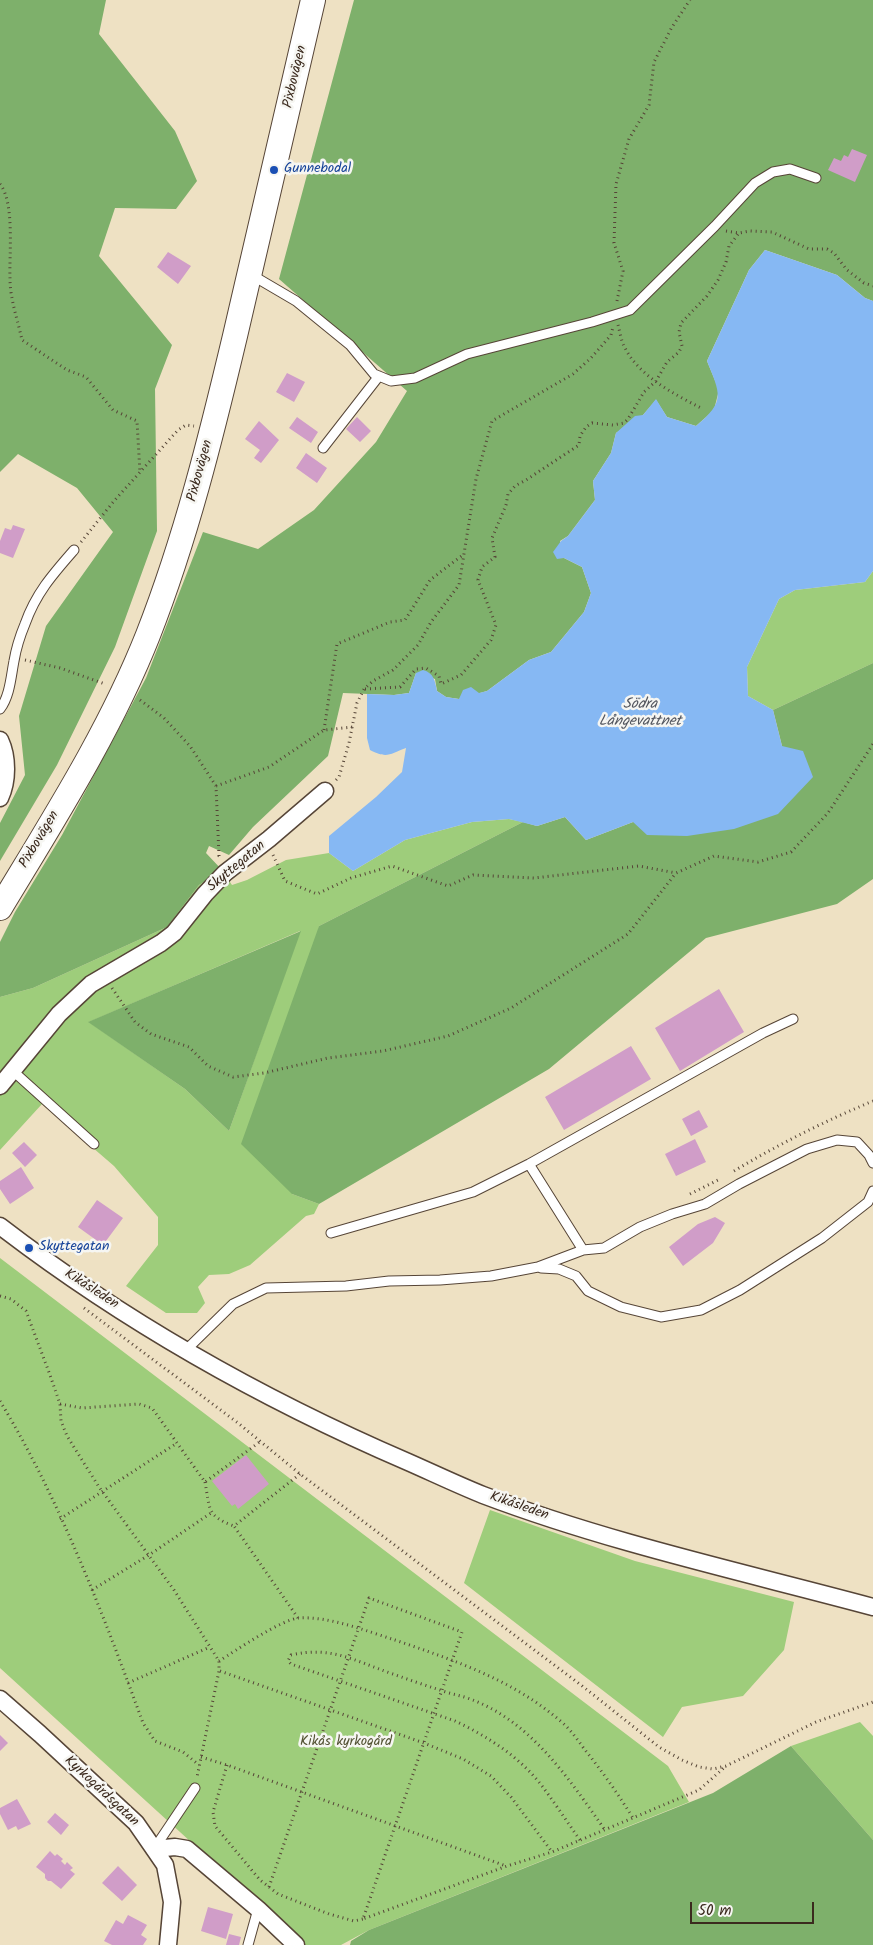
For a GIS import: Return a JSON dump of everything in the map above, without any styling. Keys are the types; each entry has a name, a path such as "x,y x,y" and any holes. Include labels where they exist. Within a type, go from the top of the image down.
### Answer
{"street":[{"name":"Pixbovägen","path":"0,908 81,772 117,704 147,637 166,587 195,497 250,274 313,0"},
{"path":"0,740 4,748 6,775 4,790 0,798"},
{"name":"Skyttegatan","path":"0,1086 59,1014 91,984 161,943 174,933 205,894 233,867 325,791"},
{"name":"Kikåsleden","path":"0,1226 84,1286 186,1350 292,1409 356,1440 483,1495 648,1548 873,1607"},
{"name":"Kyrkogårdsgatan","path":"0,1699 136,1823 165,1865 172,1902 168,1945"},
{"path":"154,1849 175,1847 187,1849 258,1909 296,1945"}],"lane":[{"path":"250,274 296,301 350,345 374,374 391,382 415,378 466,354 630,310 715,226 754,183 773,172 790,169 816,178"},
{"path":"323,448 379,376"},
{"path":"0,709 7,694 14,658 24,625 42,587 74,550"},
{"path":"330,1233 474,1192 529,1164 763,1033 793,1019"},
{"path":"14,1071 94,1144"},
{"path":"186,1350 233,1304 266,1288 346,1286 389,1281 440,1280 490,1276 538,1267 583,1250 604,1248 640,1227 672,1214 705,1204 738,1184 807,1149 837,1140 856,1142 869,1155 873,1163"},
{"path":"529,1164 583,1250"},
{"path":"538,1267 559,1270 576,1276 588,1291 621,1308 660,1317 701,1310 740,1290 822,1238 868,1202 873,1191"},
{"path":"154,1849 195,1788"},
{"path":"248,1945 258,1909"}],"path":[{"path":"325,791 338,777 349,743 357,703 364,688 393,670 418,645 431,622 459,585 476,479 492,420 573,374 591,358 611,334 623,271 614,242 616,184 629,139 649,104 654,62 672,27 690,0"},
{"path":"0,184 4,190 9,214 11,247 10,281 22,340 67,370 86,377 113,410 136,421 140,473"},
{"path":"364,688 400,687 416,669 426,668 439,676 441,684 461,675 491,640 496,625 490,605 478,580 482,567 495,557 492,538 506,505 508,494 515,486 579,445 580,436 586,427 592,423 613,425 624,423 628,419 644,392 656,381 667,362 679,352 682,346 681,323 708,296 720,274 729,246 739,233 750,231 772,232 809,249 827,249 834,253 847,270 864,283 873,286"},
{"path":"614,315 625,348 644,372 668,390 701,408"},
{"path":"74,550 178,430 186,425 194,424 192,432"},
{"path":"324,730 337,644 390,622 405,620 430,580 464,554"},
{"path":"14,658 60,668 108,686"},
{"path":"138,698 164,718 190,746 216,786 219,856 233,867"},
{"path":"216,786 269,767 324,730 352,727"},
{"path":"107,976 109,983 135,1022 152,1034 189,1047 208,1066 233,1077 264,1073 328,1058 383,1051 448,1036 510,1008 628,934 676,873 714,856 758,862 791,852 828,813 873,744"},
{"path":"269,839 274,859 285,880 316,894 351,878 392,866 448,886 473,876 534,878 639,866 676,873"},
{"path":"730,1173 814,1127 873,1101"},
{"path":"689,1195 723,1177"},
{"path":"0,1296 12,1299 26,1311 60,1404 61,1422 67,1436 103,1491 174,1590 219,1661 219,1670 200,1766 182,1752 155,1741 143,1722 92,1590 41,1475 21,1435 0,1401"},
{"path":"78,1303 659,1746 682,1760 699,1767 713,1769 726,1766 816,1722 873,1702"},
{"path":"60,1404 82,1408 139,1404 152,1408 205,1482 211,1513 220,1521 234,1526 298,1618"},
{"path":"205,1482 261,1441"},
{"path":"60,1519 177,1443"},
{"path":"234,1526 300,1474"},
{"path":"92,1590 149,1555 211,1513"},
{"path":"268,1887 369,1598 462,1632 363,1919"},
{"path":"219,1661 253,1640 298,1618 359,1628 485,1673 511,1686 541,1706 567,1727 619,1795 633,1818"},
{"path":"128,1683 210,1647"},
{"path":"580,1840 541,1784 524,1766 479,1732 455,1721 291,1664 288,1661 291,1656 308,1652 334,1653 442,1691 471,1699 509,1721 528,1735 560,1768 605,1830"},
{"path":"219,1670 424,1743 463,1759 491,1776 511,1796 552,1852"},
{"path":"201,1757 507,1866"},
{"path":"227,1765 213,1812 215,1826 260,1880 278,1894 329,1914 354,1921 507,1866 552,1852 605,1830 698,1790 726,1766"}],"green space":[{"path":"0,0 106,0 99,34 175,131 197,181 176,209 115,208 99,256 172,345 155,389 157,531 115,647 57,765 0,861 0,823 25,775 19,716 46,626 113,532 77,488 18,454 0,472"},
{"path":"354,0 873,0 873,301 865,298 837,275 765,250 749,270 707,361 719,390 714,410 696,426 667,417 656,400 643,415 616,433 611,453 593,481 595,500 568,536 560,541 564,558 582,567 591,593 584,612 551,652 529,660 487,691 459,699 446,697 437,691 435,679 416,673 409,693 394,695 343,693 328,756 253,827 229,855 209,846 206,853 222,870 199,885 167,927 33,988 0,997 0,942 15,912 62,835 146,678 203,532 258,549 314,510 376,442 407,391 279,279"},
{"path":"873,571 873,663 773,710 748,696 747,667 779,599 795,590 865,582"},
{"path":"873,663 873,879 837,904 706,938 549,1069 319,1204 292,1194 241,1144 319,926 523,822 537,826 565,817 586,840 633,822 782,746 773,710"},
{"path":"509,819 523,822 319,926 292,1194 319,1204 314,1214 306,1216 250,1265 229,1274 209,1275 198,1287 205,1303 197,1313 166,1313 126,1286 158,1245 158,1217 114,1166 42,1104 0,1150 0,997 33,988 167,927 199,885 222,870 232,885 247,880 286,860 329,853 353,871 405,840 472,822","holes":["300,931 229,1131 185,1089 89,1022"]},
{"path":"301,931 229,1131 185,1089 88,1022"},
{"name":"Kikås kyrkogård","path":"0,1258 668,1766 689,1802 369,1930 341,1945 304,1945 0,1668"},
{"path":"490,1510 635,1561 794,1602 784,1650 743,1696 682,1707 663,1737 464,1583"},
{"path":"860,1722 873,1736 873,1840 791,1746"},
{"path":"791,1746 873,1840 873,1945 350,1945 351,1941 369,1930 713,1793"}],"water":[{"name":"Södra Långevattnet","path":"765,250 837,275 865,298 873,301 873,571 865,582 795,590 779,599 747,667 748,696 773,710 782,746 803,751 813,777 778,814 734,829 687,836 647,835 633,822 586,840 565,817 537,826 509,819 472,822 405,840 353,871 329,853 329,836 376,797 402,772 406,748 385,755 370,750 367,738 367,694 394,695 409,693 416,673 423,670 432,675 437,691 446,697 459,699 463,690 471,687 479,693 487,691 529,660 551,652 584,612 591,593 582,567 564,558 557,559 553,552 561,541 568,536 595,500 593,481 611,453 616,433 635,416 643,415 656,399 667,417 696,426 712,410 718,397 715,382 707,361 749,270"}],"building":[{"path":"852,149 867,155 855,182 828,170 834,158 841,161 844,155 848,157"},
{"path":"168,252 191,266 178,284 157,267"},
{"path":"287,373 305,382 294,402 276,392"},
{"path":"297,417 318,432 311,443 289,428"},
{"path":"357,417 371,431 360,442 346,429"},
{"path":"259,421 279,440 261,463 254,458 260,450 245,439"},
{"path":"306,453 327,468 317,483 296,468"},
{"path":"13,525 25,529 13,558 0,553 0,541 5,528 11,530"},
{"path":"719,989 744,1032 680,1071 655,1028"},
{"path":"631,1046 651,1079 564,1130 545,1097"},
{"path":"699,1110 708,1127 691,1136 682,1119"},
{"path":"695,1139 706,1162 676,1176 665,1154"},
{"path":"24,1142 37,1155 25,1167 12,1153"},
{"path":"21,1167 34,1188 10,1204 0,1189 0,1181"},
{"path":"97,1200 123,1218 103,1245 78,1227"},
{"path":"715,1217 725,1223 713,1243 683,1266 669,1247 698,1224"},
{"path":"246,1455 269,1484 238,1509 235,1504 232,1506 212,1481"},
{"path":"0,1735 8,1743 0,1751"},
{"path":"17,1799 31,1824 18,1830 16,1826 8,1830 0,1814 0,1808"},
{"path":"55,1813 69,1825 61,1835 47,1822"},
{"path":"50,1851 55,1856 57,1854 63,1859 61,1861 65,1865 67,1862 73,1868 70,1870 75,1874 61,1889 51,1881 48,1881 45,1878 45,1874 36,1867"},
{"path":"118,1866 137,1885 122,1901 102,1883"},
{"path":"208,1907 233,1914 226,1939 201,1931"},
{"path":"128,1915 147,1925 141,1935 147,1939 143,1945 112,1945 104,1941 116,1920 123,1924"},
{"path":"229,1934 241,1937 239,1945 226,1945"}],"place":[{"name":"Gunnebodal","path":"274,170"},
{"name":"Skyttegatan","path":"29,1248"}]}
